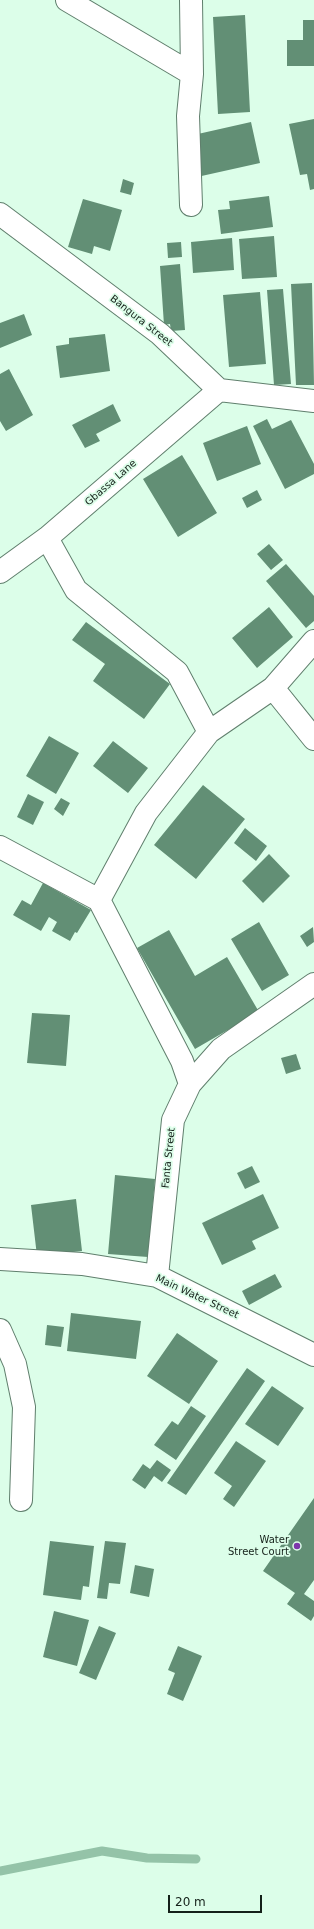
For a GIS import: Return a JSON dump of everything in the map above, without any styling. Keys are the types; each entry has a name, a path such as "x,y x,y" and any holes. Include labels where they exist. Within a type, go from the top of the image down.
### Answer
{"street":[{"path":"67,0 192,74"},
{"path":"190,0 192,74 188,116 191,205"},
{"name":"Bangura Street","path":"0,214 160,334 219,390"},
{"path":"219,390 314,401"},
{"name":"Gbassa Lane","path":"0,572 47,538 219,390"},
{"path":"47,538 76,590 177,672 209,732"},
{"path":"99,900 146,813 209,732 273,688 314,641"},
{"path":"273,688 314,739"},
{"path":"0,847 99,900 182,1061 190,1084"},
{"name":"Fanta Street","path":"156,1276 173,1120 190,1084 221,1049 314,984"},
{"name":"Main Water Street","path":"0,1260 82,1264 156,1276 314,1355"},
{"path":"0,1330 15,1364 24,1407 21,1500"}],"building":[{"path":"245,15 250,112 218,114 213,17"},
{"path":"303,20 314,20 314,66 287,66 287,40 303,40"},
{"path":"314,119 314,189 310,190 307,174 300,175 289,124"},
{"path":"251,122 260,163 197,177 189,136"},
{"path":"123,179 134,183 131,195 120,192"},
{"path":"269,196 273,227 221,234 218,210 230,209 229,201"},
{"path":"83,199 122,210 110,251 94,246 92,254 68,247"},
{"path":"274,236 277,277 242,279 239,239"},
{"path":"232,238 234,270 193,273 191,242"},
{"path":"181,242 182,257 168,258 167,243"},
{"path":"180,264 185,330 171,331 170,324 164,325 160,266"},
{"path":"312,283 314,385 296,385 291,284"},
{"path":"283,289 291,384 274,385 267,290"},
{"path":"260,292 266,364 229,367 223,295"},
{"path":"24,314 32,335 0,348 0,323"},
{"path":"105,334 110,371 60,378 56,346 69,344 69,338"},
{"path":"9,369 33,415 6,431 0,421 0,374"},
{"path":"113,404 121,421 96,434 100,441 85,448 72,425"},
{"path":"267,419 272,429 291,420 314,464 314,474 285,489 253,426"},
{"path":"247,426 261,464 217,481 203,443"},
{"path":"182,455 217,513 178,537 143,479"},
{"path":"257,490 262,500 247,508 242,498"},
{"path":"269,544 283,560 271,570 257,554"},
{"path":"286,564 314,596 314,621 306,628 266,581"},
{"path":"269,607 293,637 257,668 232,638"},
{"path":"86,622 170,684 144,719 93,681 105,664 72,640"},
{"path":"49,736 79,753 56,794 26,776"},
{"path":"113,741 148,768 128,793 93,766"},
{"path":"203,785 245,819 196,879 154,845"},
{"path":"28,794 44,802 33,825 17,817"},
{"path":"61,798 70,803 63,816 54,809"},
{"path":"245,828 267,846 256,861 234,843"},
{"path":"269,854 290,876 263,903 242,881"},
{"path":"43,883 91,910 77,933 75,932 70,941 52,931 57,922 49,917 41,931 13,915 22,900 31,905"},
{"path":"259,922 289,975 262,991 231,939"},
{"path":"313,927 314,942 307,947 300,936"},
{"path":"169,930 195,976 227,957 259,1012 195,1049 137,948"},
{"path":"32,1013 70,1015 66,1066 27,1063"},
{"path":"296,1054 301,1069 286,1074 281,1058"},
{"path":"252,1166 260,1182 245,1189 237,1173"},
{"path":"115,1175 155,1179 148,1257 108,1254"},
{"path":"263,1194 279,1228 252,1241 256,1249 222,1265 202,1223"},
{"path":"76,1199 82,1251 37,1256 31,1205"},
{"path":"275,1274 282,1287 249,1305 242,1291"},
{"path":"71,1313 141,1321 136,1359 67,1351"},
{"path":"47,1325 64,1327 61,1347 45,1345"},
{"path":"177,1333 218,1361 189,1404 147,1376"},
{"path":"247,1368 265,1381 186,1495 167,1483"},
{"path":"272,1386 304,1408 278,1446 245,1424"},
{"path":"191,1406 206,1416 176,1460 154,1445 172,1421 178,1425"},
{"path":"236,1441 266,1461 234,1507 223,1499 232,1486 214,1473"},
{"path":"157,1460 171,1470 162,1482 154,1476 145,1489 132,1480 143,1464 150,1469"},
{"name":"Water Street Court","path":"314,1498 314,1580 304,1594 314,1601 314,1616 311,1621 287,1604 295,1593 263,1571"},
{"path":"50,1541 94,1546 89,1587 83,1586 81,1600 43,1595"},
{"path":"105,1541 126,1543 120,1584 109,1583 107,1599 97,1598"},
{"path":"135,1565 154,1569 149,1597 130,1593"},
{"path":"54,1611 89,1620 77,1666 43,1657"},
{"path":"99,1626 116,1633 96,1680 79,1673"},
{"path":"178,1646 202,1656 183,1701 167,1694 175,1673 168,1670"}],"waterway":[{"path":"0,1871 102,1851 147,1858 196,1859"}],"place":[{"name":"Water Street Court","path":"297,1546"}]}
